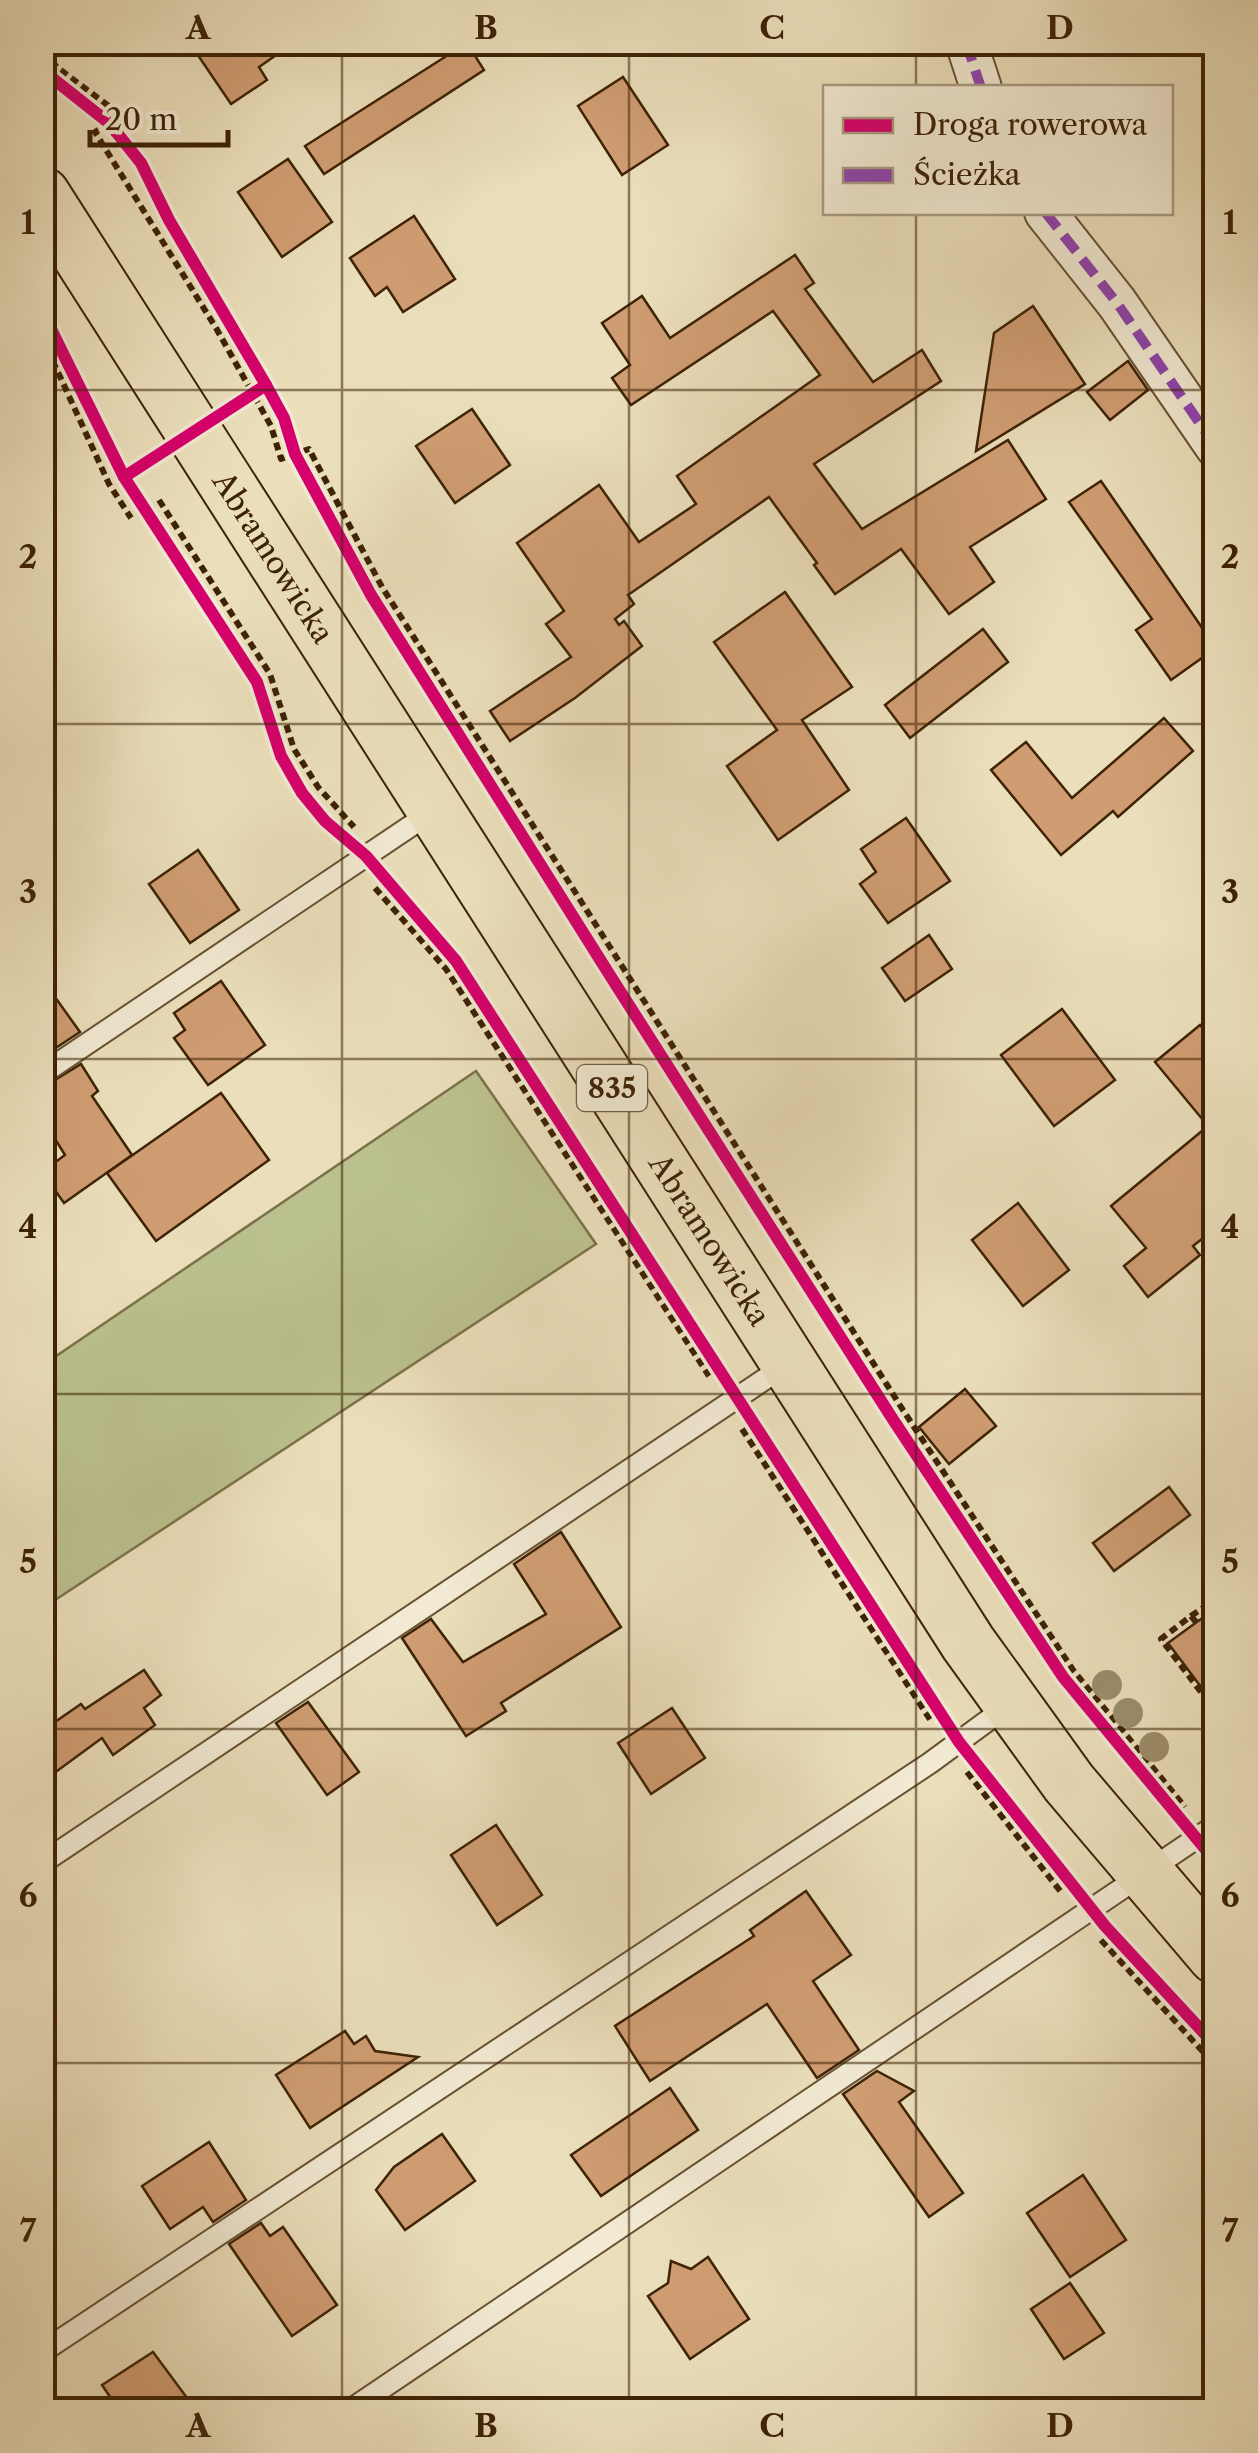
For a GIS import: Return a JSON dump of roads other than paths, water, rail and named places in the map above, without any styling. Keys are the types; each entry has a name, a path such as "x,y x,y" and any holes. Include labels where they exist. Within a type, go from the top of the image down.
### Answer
{"main road":[{"name":"Abramowicka","path":"42,195 788,1364 1011,1704 1069,1783 1216,1956"}],"street":[{"path":"966,42 980,85"},
{"path":"1048,215 1117,303 1216,448"}],"lane":[{"path":"42,1074 435,810"},
{"path":"42,1863 788,1364"},
{"path":"42,2352 1011,1704"},
{"path":"350,2410 1205,1832"}]}
